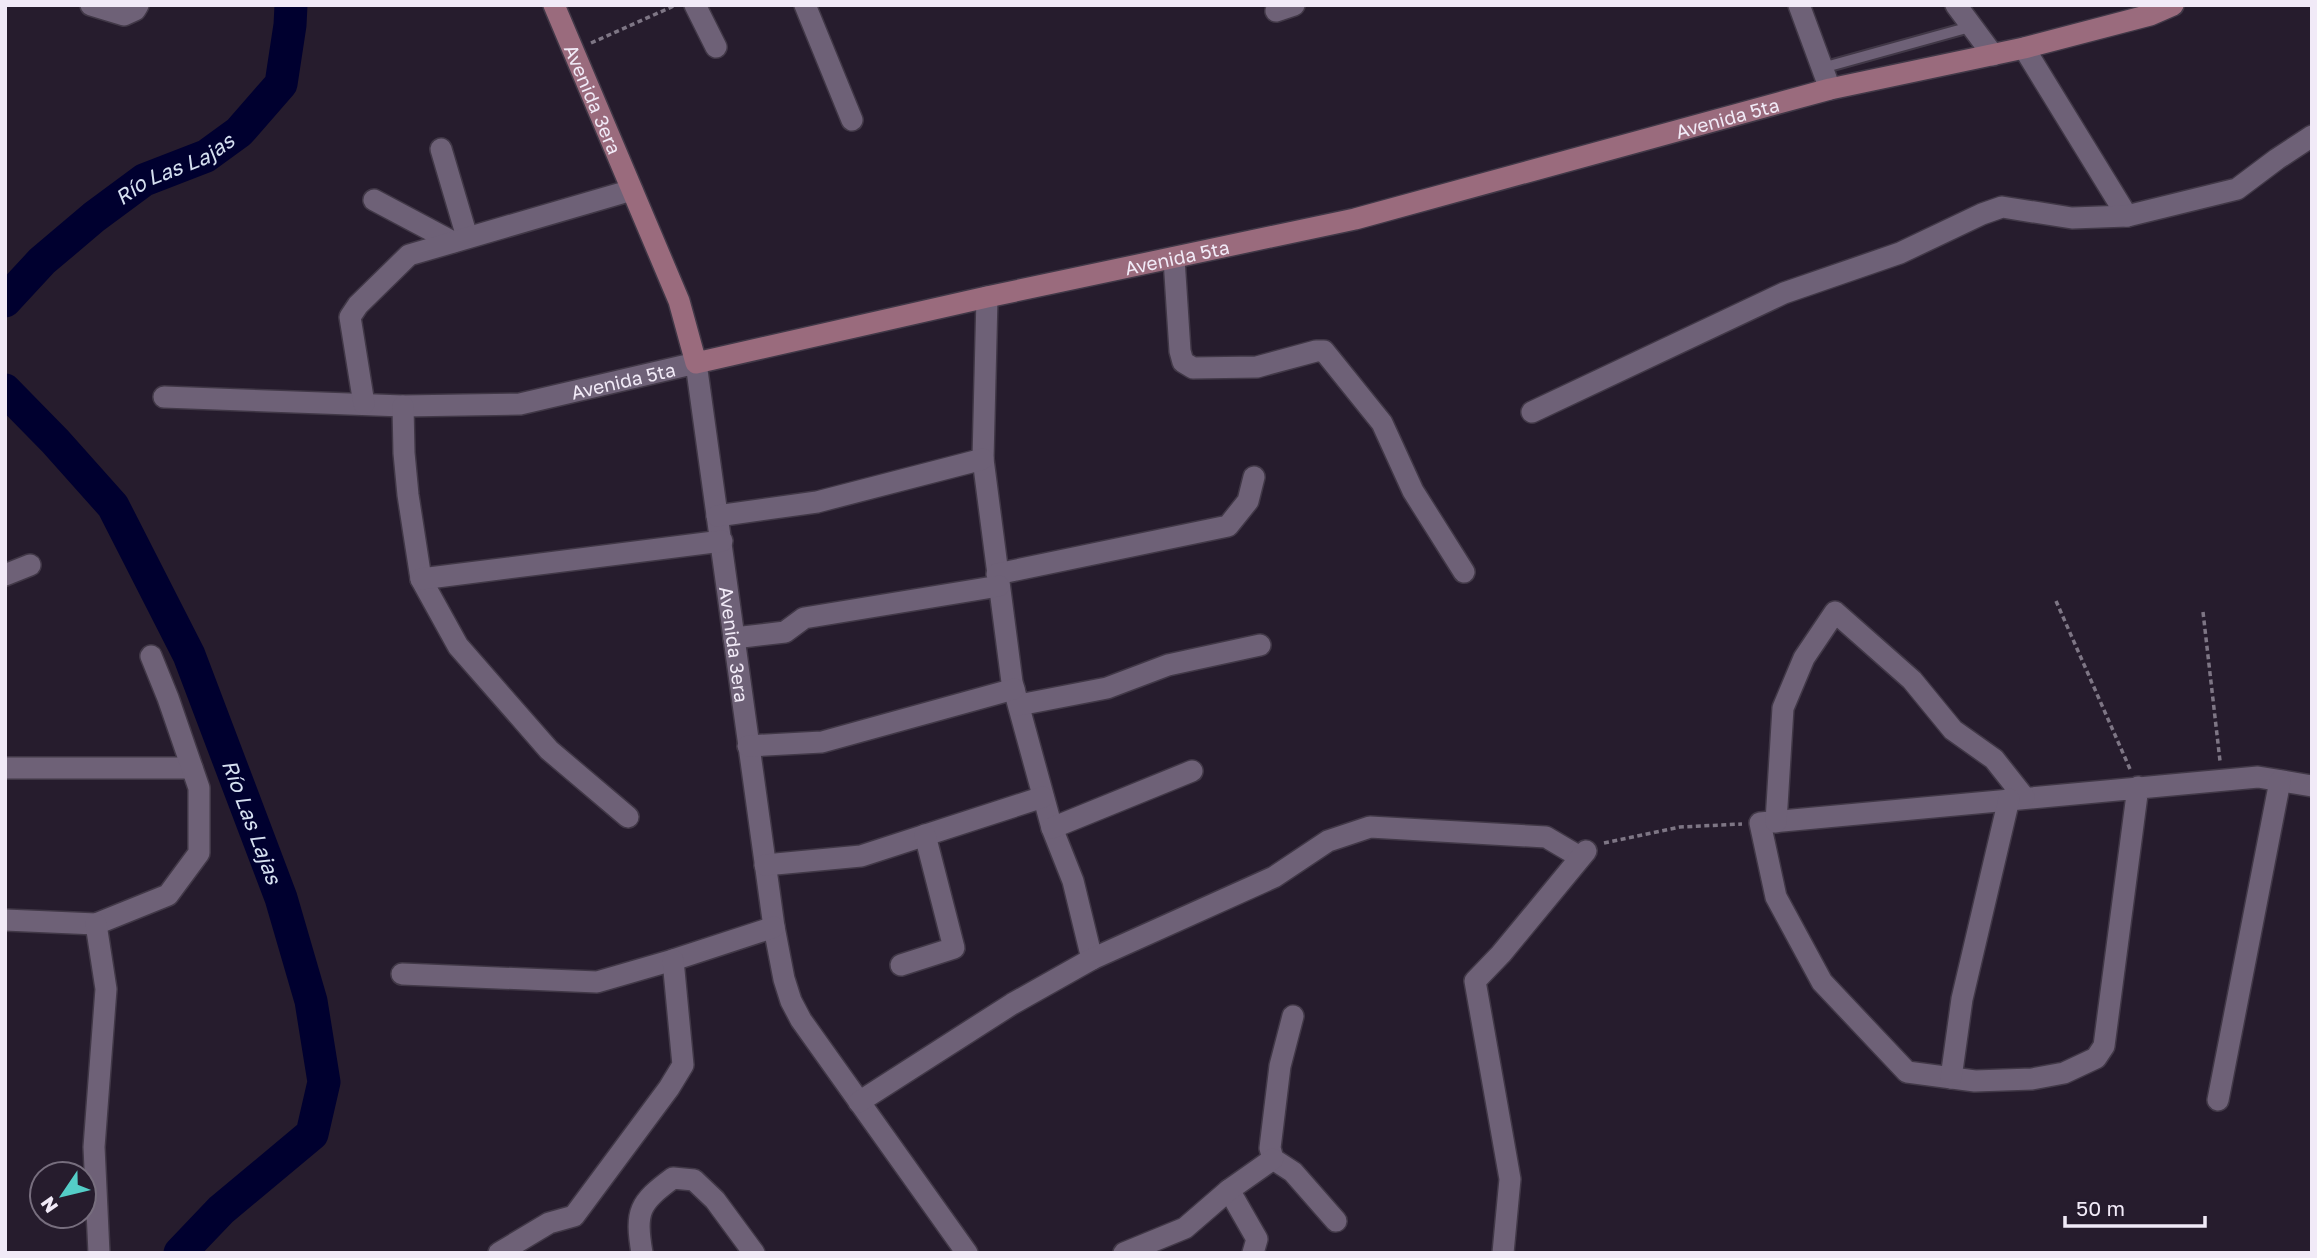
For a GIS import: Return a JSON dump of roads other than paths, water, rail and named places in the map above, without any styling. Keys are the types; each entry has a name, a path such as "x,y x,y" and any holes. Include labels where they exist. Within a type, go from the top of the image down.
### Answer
{"street":[{"path":"91,5 124,15 135,10 138,5"},
{"name":"Avenida 3era","path":"554,5 679,301 696,363 774,927 791,1001 967,1253"},
{"path":"695,5 716,47"},
{"path":"805,5 852,120"},
{"path":"1799,5 1830,89"},
{"path":"1956,5 1993,55"},
{"name":"Avenida 5ta","path":"164,397 403,405 520,404 987,297 1355,219 1830,89 2024,48 2148,10 2173,5"},
{"path":"2024,48 2127,216"},
{"path":"1532,412 1784,293 1900,253 1982,214 2002,207 2073,218 2127,216 2237,190 2312,136"},
{"path":"440,149 460,239"},
{"path":"364,404 350,317 358,305 409,255 632,190"},
{"path":"374,200 460,239"},
{"path":"1174,259 1183,362 1193,368 1257,368 1324,351 1382,424 1413,491 1464,572"},
{"path":"987,297 983,459 1016,697 1052,828 1073,881 1091,959"},
{"path":"403,405 406,474 421,579 458,646 549,750 628,817"},
{"path":"717,516 817,502 983,459"},
{"path":"734,638 785,632 804,618 998,580 1228,526 1248,501 1254,477"},
{"path":"421,579 722,541"},
{"path":"5,575 30,565"},
{"path":"1951,1078 1962,999 2017,798 1994,760 1953,730 1912,680 1835,612 1804,658 1783,708 1768,823 1776,897 1822,982 1907,1072 1975,1082 2032,1079 2064,1073 2096,1058 2104,1046 2138,788"},
{"path":"748,747 822,742 1016,697 1107,688 1168,665 1261,645"},
{"path":"5,920 96,923 168,895 199,853 199,788 151,656"},
{"path":"5,768 192,768"},
{"path":"1052,828 1192,771"},
{"path":"1768,823 2258,777 2312,786"},
{"path":"2218,1100 2280,781"},
{"path":"765,865 861,856 1043,797"},
{"path":"859,1101 1012,1004 1091,959 1273,877 1328,841 1370,827 1546,837 1583,854 1501,954 1475,981 1510,1179 1503,1253"},
{"path":"901,965 954,948 925,835"},
{"path":"96,923 106,989 94,1147 99,1253"},
{"path":"402,974 597,982 774,927"},
{"path":"499,1253 549,1223 574,1216 669,1088 683,1065 673,960"},
{"path":"1293,1017 1280,1066 1270,1148 1273,1159 1293,1172 1336,1222"},
{"path":"1124,1253 1185,1228 1229,1190 1273,1159"},
{"path":"642,1253 638,1226 642,1206 653,1193 673,1178 694,1180 715,1200 754,1253"},
{"path":"1229,1190 1257,1239 1253,1253"}],"lane":[{"path":"1822,68 1970,27"}],"waterway":[{"name":"Río Las Lajas","path":"5,301 42,261 94,217 144,180 206,156 239,132 281,84 291,5"},
{"name":"Río Las Lajas","path":"5,390 113,506 189,655 281,898 311,1001 324,1082 312,1134 221,1210 180,1253"}]}
